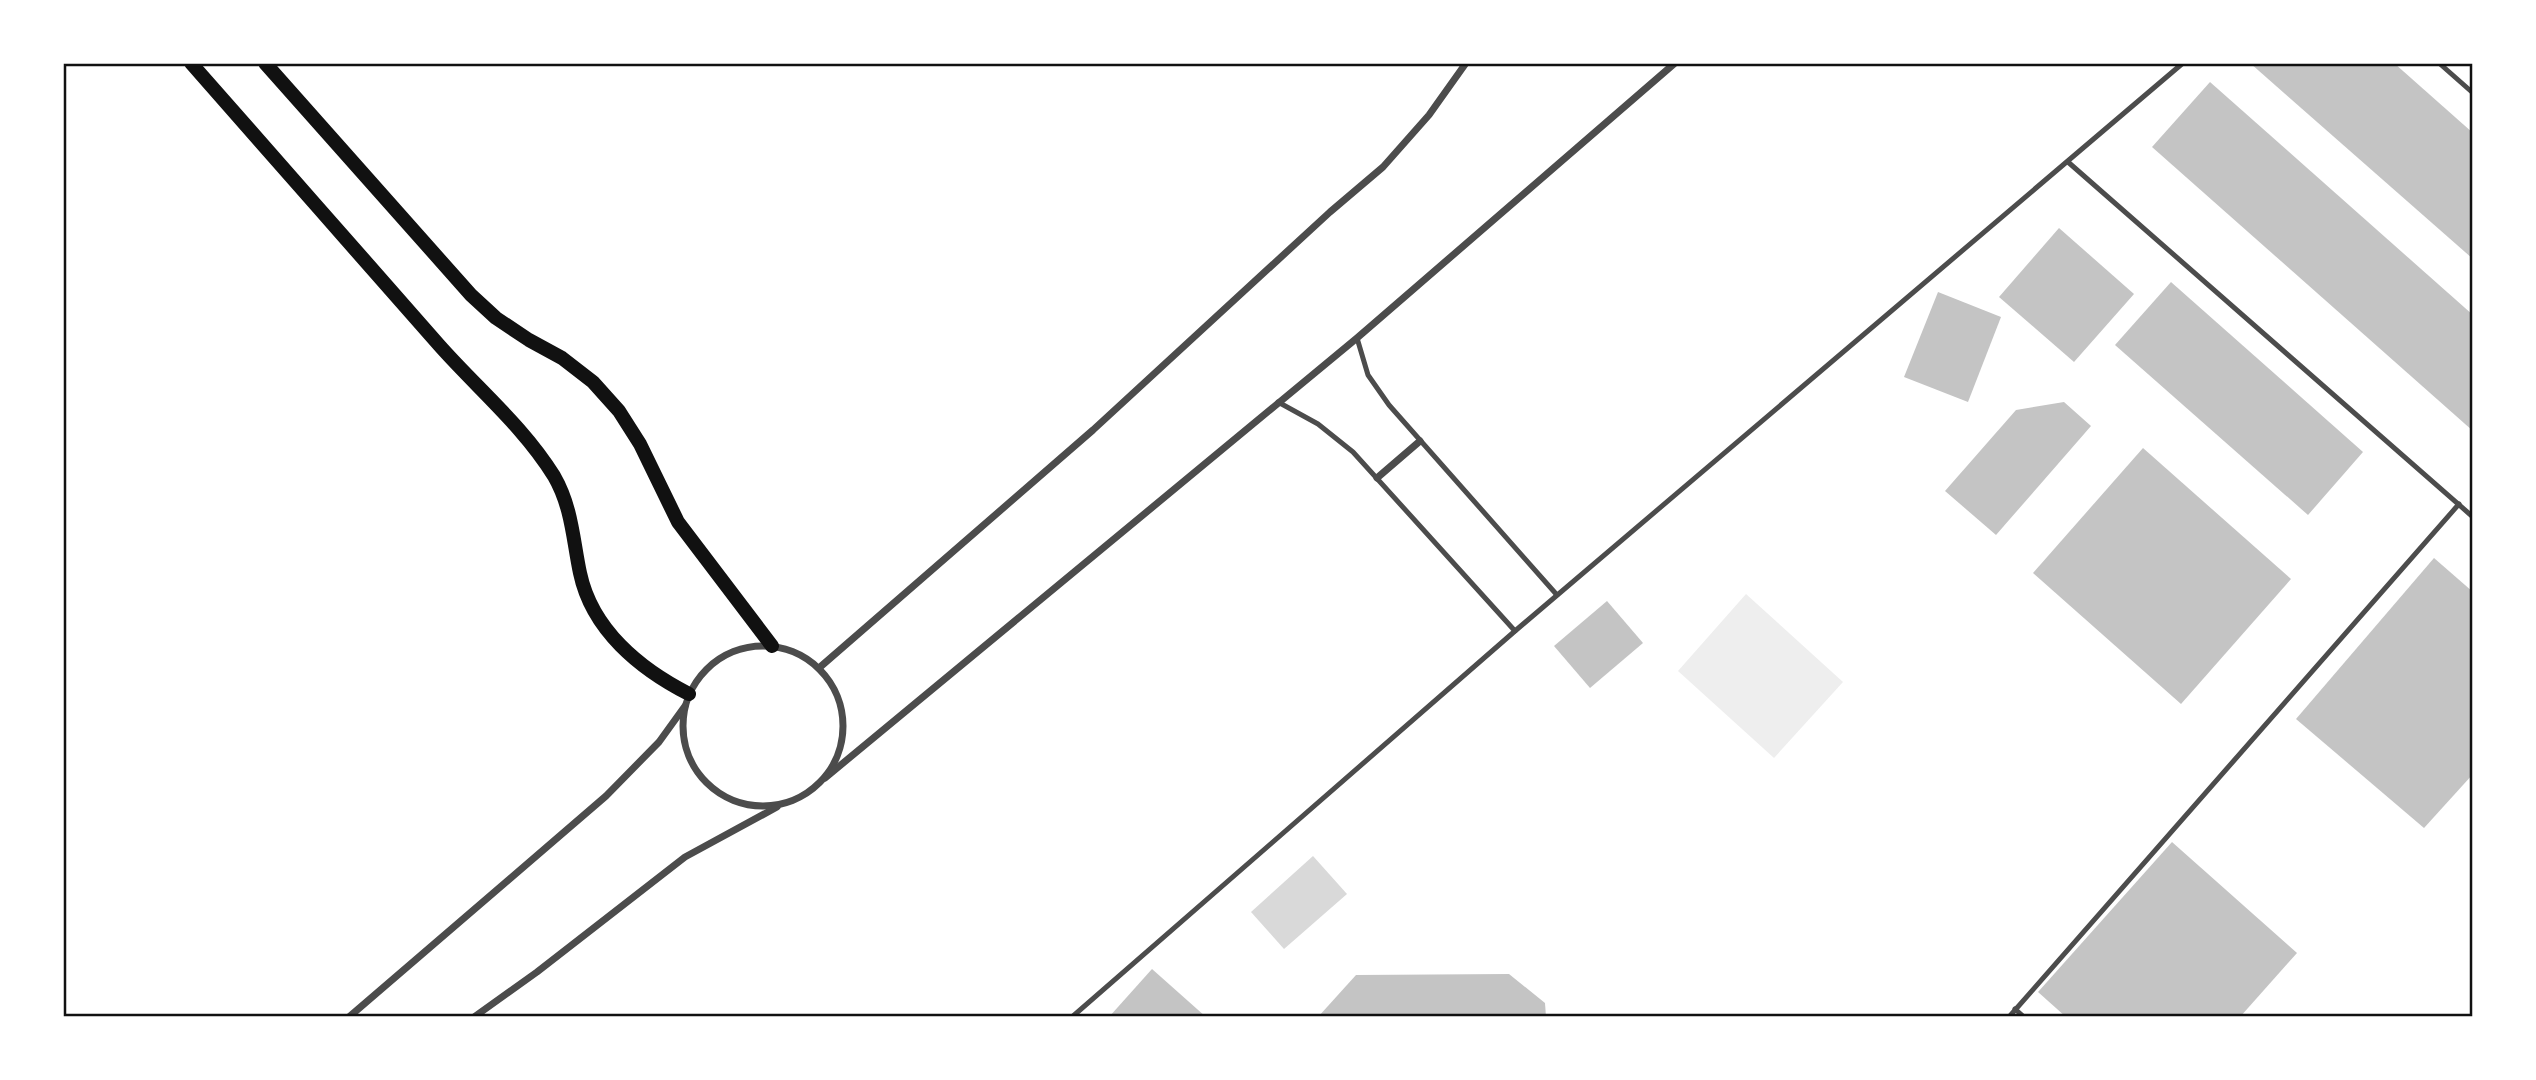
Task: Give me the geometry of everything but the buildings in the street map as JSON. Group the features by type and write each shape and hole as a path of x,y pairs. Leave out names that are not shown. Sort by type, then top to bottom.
{"main road":[{"path":"191,63 433,339 526,437 555,478 573,525 580,575 593,606 610,635 632,659 687,700"},
{"path":"265,63 471,295 496,318 528,340 562,358 593,382 619,411 640,444 678,522 772,646"}],"street":[{"path":"819,668 1093,430 1330,212 1383,167 1429,115 1466,63"},
{"path":"474,1017 528,979 685,857 798,799 825,778 1357,338 1675,63"},
{"path":"1377,478 1420,441"},
{"path":"349,1017 606,796 659,742 687,700 699,676 732,651 751,646 772,646 805,657 819,668 838,696 843,713 841,747 835,764 825,778"},
{"path":"687,700 683,729 687,752 698,774 714,790 735,802 758,807 782,805"}],"lane":[{"path":"1072,1017 1515,631 2183,63"},
{"path":"2440,63 2473,93"},
{"path":"2068,162 2473,517"},
{"path":"1357,338 1368,375 1389,405 1557,595"},
{"path":"1278,402 1299,412 1353,452 1515,631"},
{"path":"2008,1017 2459,504"},
{"path":"2015,1009 2024,1017"}],"shaded area":[{"path":"1746,594 1843,682 1774,758 1678,671"},
{"path":"1313,856 1347,894 1284,949 1251,912"}]}
